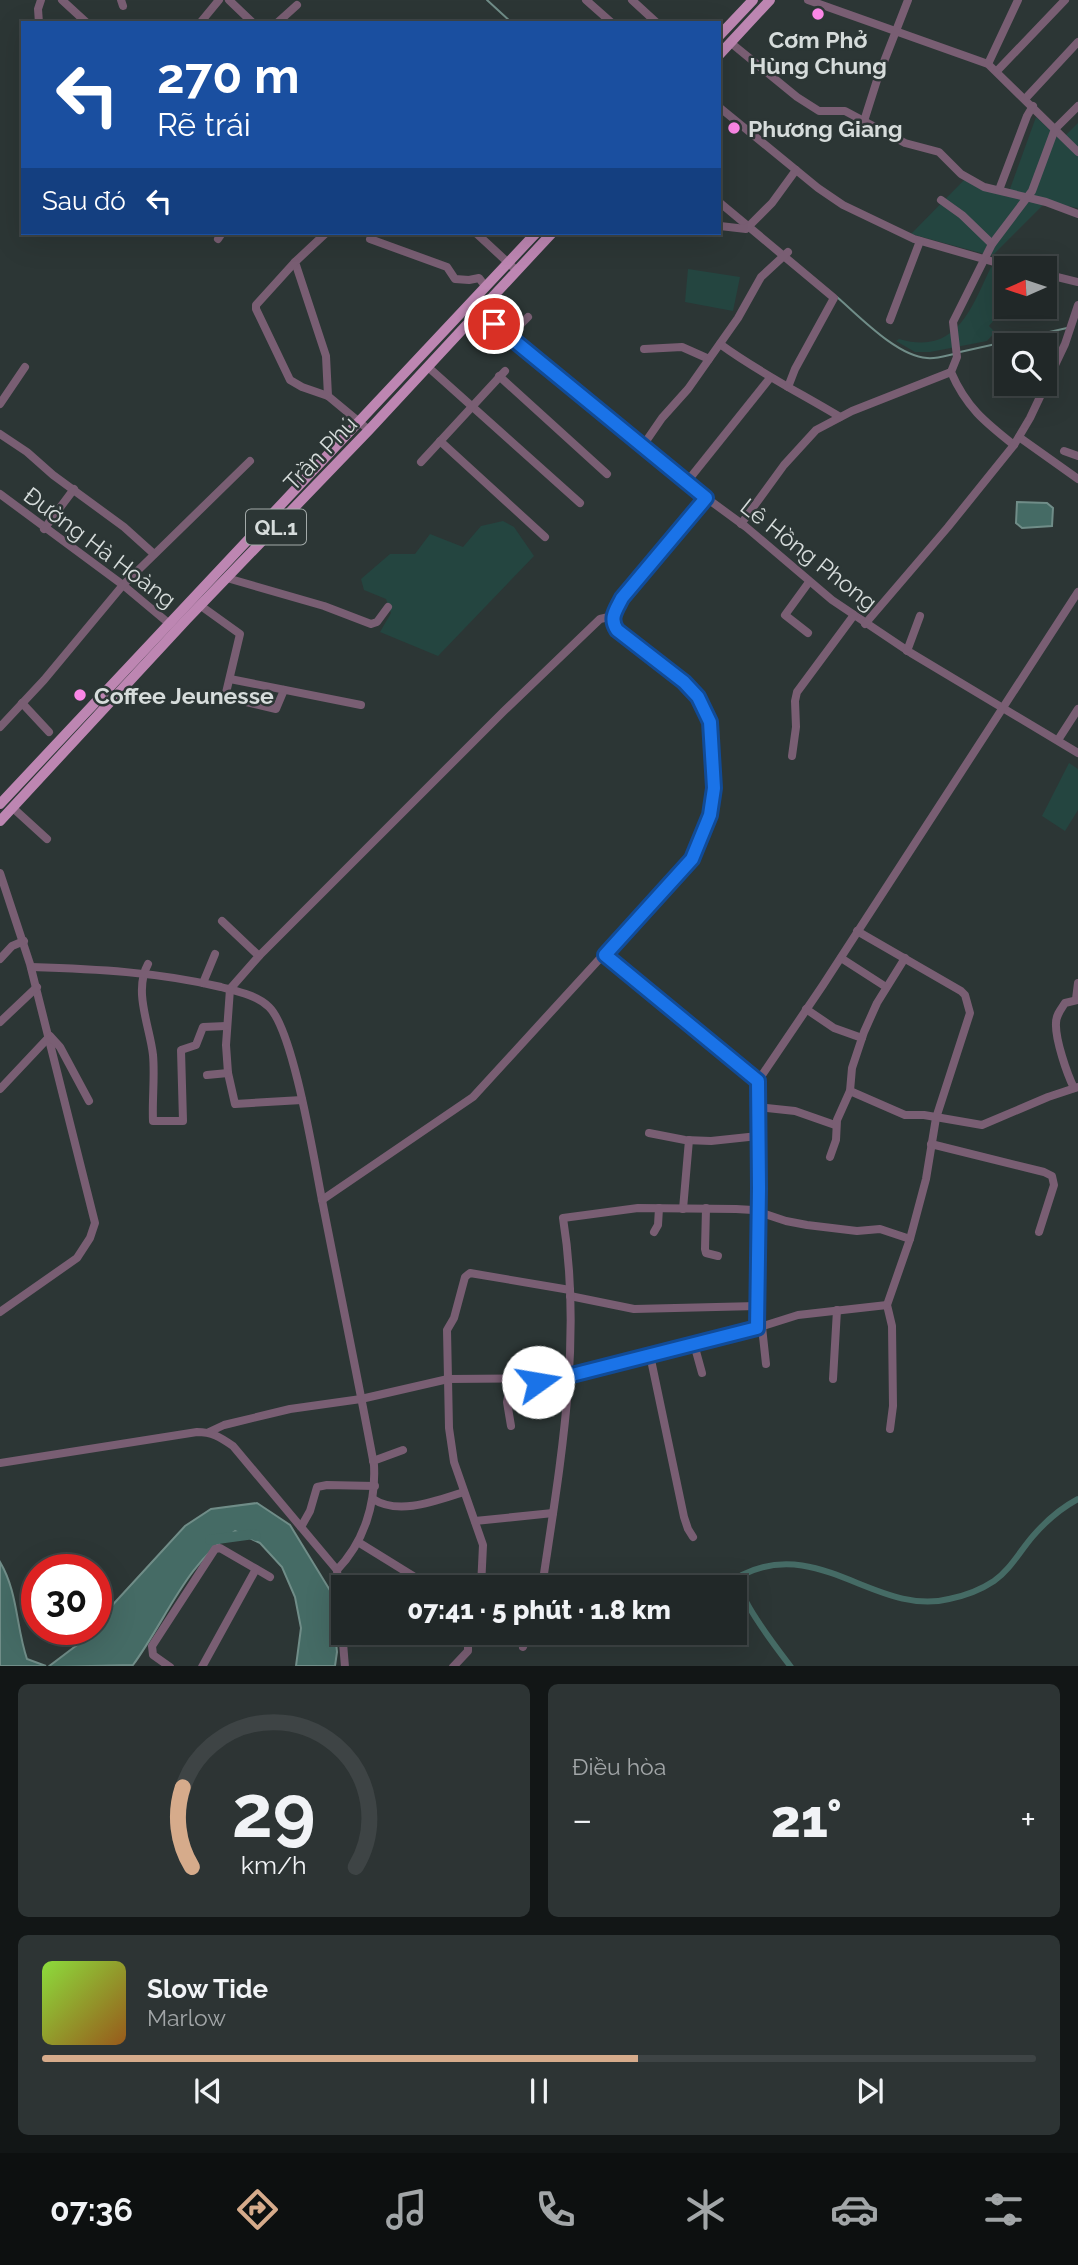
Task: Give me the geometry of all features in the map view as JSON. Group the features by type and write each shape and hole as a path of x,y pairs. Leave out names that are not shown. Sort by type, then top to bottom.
{"main road":[{"path":"721,34 753,0"},
{"path":"721,53 770,0"},
{"name":"Trần Phú","path":"0,821 359,422 535,235"},
{"name":"Trần Phú","path":"0,804 172,627 201,606 550,235"}],"street":[{"path":"39,21 41,0"},
{"path":"62,0 85,21"},
{"path":"202,21 219,0"},
{"path":"229,0 251,21"},
{"path":"586,0 610,21"},
{"path":"632,0 655,21"},
{"path":"808,0 988,64 1078,152"},
{"path":"864,121 908,0"},
{"path":"988,64 1018,0"},
{"path":"998,71 1065,0"},
{"path":"279,21 297,5"},
{"path":"731,43 819,111 838,110 905,143 939,152 961,174 984,187 1029,197 1078,214"},
{"path":"1026,99 1078,43"},
{"path":"999,190 1004,172 1033,106"},
{"path":"741,524 809,435 840,417 951,372 957,357 953,322 992,244 1029,197 1055,129 1078,106"},
{"path":"721,109 844,205 920,241 994,262"},
{"path":"721,226 742,230 751,224 772,203 796,170"},
{"path":"941,200 962,215 992,244"},
{"path":"721,203 751,224 834,298 795,369 789,387"},
{"path":"324,235 295,262 256,305 256,309 290,380 328,396 369,430"},
{"path":"478,235 517,271"},
{"path":"370,239 446,267 455,279 480,278 486,286"},
{"path":"890,320 920,241"},
{"path":"642,447 720,344 761,277 786,254"},
{"path":"295,262 326,356 328,396"},
{"path":"1057,277 1078,282"},
{"name":"Lê Hồng Phong","path":"471,303 686,483 865,624 1078,752"},
{"path":"865,624 1017,441 1072,326 1078,305"},
{"path":"509,336 528,317"},
{"path":"720,344 770,378 840,417"},
{"path":"644,349 682,347 709,359"},
{"path":"0,404 25,367"},
{"path":"428,367 580,503"},
{"path":"951,372 975,414 1078,479"},
{"path":"421,462 502,373 607,474"},
{"path":"686,483 770,378"},
{"path":"0,434 145,543 154,554"},
{"path":"440,441 545,537"},
{"path":"1064,451 1078,456"},
{"path":"0,727 123,585 250,461"},
{"path":"44,528 74,489"},
{"name":"Đường Hà Hoàng","path":"0,494 123,585 172,627"},
{"path":"322,1200 473,1097 692,859 710,815 714,788 710,722 704,706 684,682 617,630 613,624 613,616 622,598 706,498"},
{"path":"227,578 324,606 371,624 377,622 388,607"},
{"path":"808,633 785,615 809,582"},
{"path":"766,1364 757,1306 758,1081 1078,592"},
{"path":"201,606 240,634 225,697 273,710 278,708 284,690"},
{"path":"792,755 796,727 794,701 797,692 853,615"},
{"path":"907,651 920,615"},
{"path":"302,1100 235,1104 228,1073 226,1026 230,989 258,956 504,711 600,618 613,616"},
{"path":"230,679 361,705"},
{"path":"22,703 50,732"},
{"path":"1058,740 1078,709"},
{"path":"13,808 47,839"},
{"path":"0,873 3,892 24,941 37,986 95,1223 90,1238 77,1258 0,1312"},
{"path":"222,921 258,956"},
{"path":"858,931 961,991 970,1013 936,1118 926,1179 887,1305 892,1326 893,1406 890,1429"},
{"path":"0,959 12,946 24,941"},
{"path":"203,983 215,954"},
{"path":"605,955 758,1081"},
{"path":"841,958 886,987"},
{"path":"830,1157 836,1140 835,1125 850,1091 852,1068 862,1038 872,1013 905,958"},
{"path":"148,964 143,974 142,990 153,1057 155,1122 182,1122 182,1049 196,1045 203,1027 226,1026"},
{"path":"31,967 120,970 203,983 258,999 270,1007 278,1019 302,1100 373,1461 373,1499 358,1542 337,1570"},
{"path":"850,1091 902,1114 986,1125 1048,1097 1076,1088 1059,1040 1056,1023 1065,1003 1077,999 1078,983"},
{"path":"0,1022 37,986"},
{"path":"806,1009 834,1028 862,1038"},
{"path":"0,1089 50,1036"},
{"path":"50,1036 60,1046 89,1101"},
{"path":"207,1075 228,1073"},
{"path":"757,1107 794,1111 835,1125"},
{"path":"649,1133 689,1140 718,1141 758,1136"},
{"path":"683,1209 689,1140"},
{"path":"931,1144 1049,1174 1054,1185 1039,1231"},
{"path":"654,1232 658,1225 659,1208"},
{"path":"544,1575 560,1475 572,1311 568,1246 563,1218 618,1209 706,1208 759,1212 796,1223 856,1231 880,1229 909,1239"},
{"path":"706,1208 705,1250 718,1256"},
{"path":"482,1575 483,1545 454,1462 449,1428 446,1334 454,1318 466,1275 474,1273 634,1309 757,1306"},
{"path":"0,1463 209,1432 224,1425 290,1409 361,1399 448,1379 568,1375 760,1328 798,1315 887,1305"},
{"path":"833,1379 837,1310"},
{"path":"694,1344 702,1373"},
{"path":"650,1355 684,1517 693,1537"},
{"path":"511,1426 508,1402 512,1377"},
{"path":"535,1413 538,1405 537,1377"},
{"path":"209,1432 233,1446 337,1570 345,1666"},
{"path":"373,1461 402,1450"},
{"path":"301,1527 310,1511 317,1487 375,1486"},
{"path":"373,1499 387,1505 416,1505 464,1492"},
{"path":"475,1521 553,1513"},
{"path":"358,1542 411,1575"},
{"path":"169,1666 153,1655 152,1646 215,1549 220,1548 270,1577"},
{"path":"203,1666 256,1569"},
{"path":"454,1666 468,1651 468,1645"}],"shaded area":[{"path":"1036,117 1061,140 1078,123 1078,208 1046,202 992,256 911,234 965,179 1007,197"},
{"path":"991,267 994,268 994,319 989,326 995,332 987,341 930,352 915,352 896,341 899,339 918,343 935,341 948,335 959,325"},
{"path":"688,269 740,277 733,311 685,302"},
{"path":"1017,502 1047,503 1053,508 1052,526 1022,528 1016,523"},
{"path":"503,521 514,527 534,556 438,656 380,632 391,613 386,599 364,590 361,579 390,554 415,554 430,534 463,547 481,526"},
{"path":"1069,763 1078,769 1078,810 1065,831 1042,816"},
{"path":"257,1503 290,1525 331,1592 331,1645 336,1645 335,1666 296,1666 301,1628 295,1597 282,1567 260,1543 235,1531 203,1559 190,1576 133,1665 49,1666 77,1645 112,1645 112,1606 185,1526 211,1509"},
{"path":"0,1562 14,1597 21,1645 27,1659 46,1666 0,1666"}],"waterway":[{"path":"487,0 510,21"},
{"path":"837,297 879,334 915,356 937,358 954,354"},
{"path":"960,352 1067,328"},
{"path":"790,1666 747,1604 740,1586 742,1575 770,1566 797,1565 823,1570 898,1597 923,1602 949,1599 973,1592 1000,1577 1043,1525 1078,1499"},
{"path":"210,1540 254,1534 256,1536"}],"place":[{"name":"Cơm Phở Hùng Chung","path":"818,14"},
{"name":"Phương Giang","path":"734,128"},
{"name":"Coffee Jeunesse","path":"80,695"}],"route":[{"path":"494,324 706,498 622,598 613,616 613,624 617,630 684,682 704,706 710,722 713,751 714,788 710,815 692,859 605,955 758,1081 757,1328 560,1378 537,1377 538,1382"}]}
